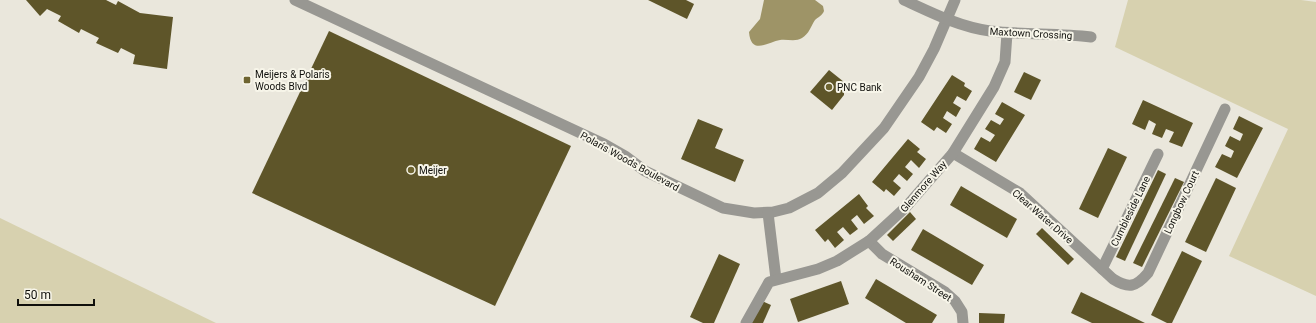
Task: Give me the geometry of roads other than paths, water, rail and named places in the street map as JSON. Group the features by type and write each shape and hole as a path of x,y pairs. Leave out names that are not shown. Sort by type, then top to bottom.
{"street":[{"name":"Polaris Woods Boulevard","path":"295,0 604,144 625,156 645,171 711,204 740,212 768,213 789,208 818,193 864,151 898,109 919,77 934,50 955,0"},
{"name":"Maxtown Crossing","path":"904,0 947,19 971,27 1008,32 1072,35 1091,38"},
{"name":"Glenmore Way","path":"776,279 818,270 837,261 869,241 906,207 952,153 994,87 1004,62 1008,32"},
{"name":"Longbow Court","path":"1128,286 1141,281 1148,273 1225,109"},
{"name":"Clear Water Drive","path":"952,153 1020,194 1102,269 1122,284 1128,286"},
{"name":"Cumbleside Lane","path":"1102,269 1158,154"},
{"path":"746,323 766,286 776,279 768,213"},
{"name":"Rousham Street","path":"869,241 882,254 945,292 955,301 962,312 963,323"}],"place":[{"name":"Meijers & Polaris Woods Blvd","path":"247,80"},
{"name":"PNC Bank","path":"829,87"},
{"name":"Meijer","path":"411,170"}]}
